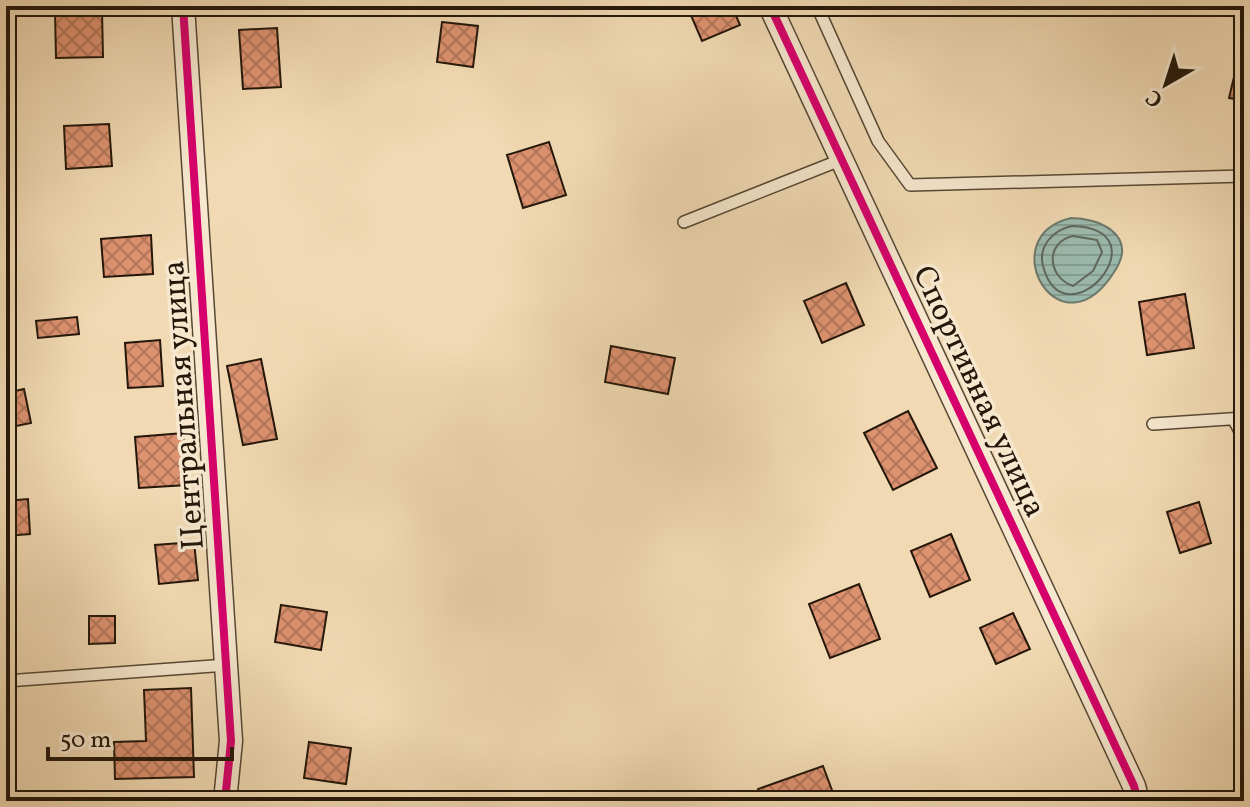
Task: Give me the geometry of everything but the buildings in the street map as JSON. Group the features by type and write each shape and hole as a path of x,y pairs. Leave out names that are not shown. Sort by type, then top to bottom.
{"street":[{"name":"Центральная улица","path":"183,6 227,665 231,741 225,801"},
{"name":"Спортивная улица","path":"770,6 844,159 1134,786 1138,801"}],"lane":[{"path":"817,6 878,141 910,185 1244,176"},
{"path":"684,222 844,159"},
{"path":"1153,424 1239,419 1244,439"},
{"path":"6,681 227,665"}],"water":[{"path":"1071,218 1103,225 1112,230 1122,246 1116,269 1095,294 1074,303 1056,298 1042,285 1035,267 1036,247 1047,229"}],"cycle path":[{"path":"183,6 231,741 225,801"},
{"path":"770,6 1134,786 1138,801"}]}
